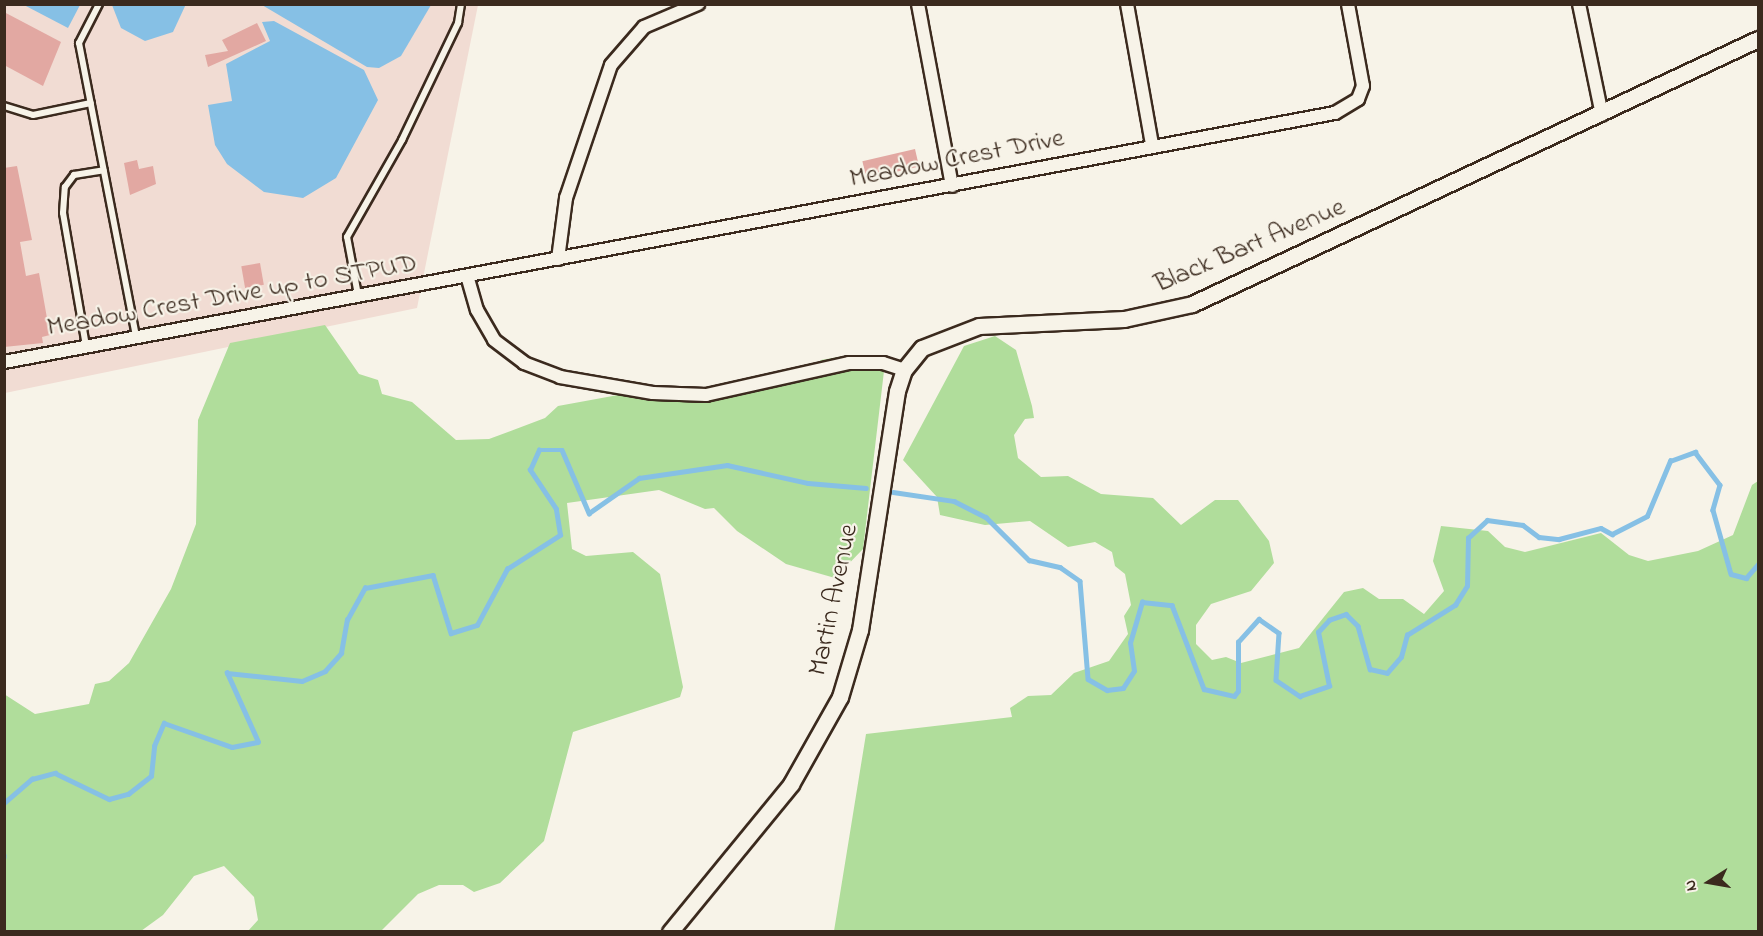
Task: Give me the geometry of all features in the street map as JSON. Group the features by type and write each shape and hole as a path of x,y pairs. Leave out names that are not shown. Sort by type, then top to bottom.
{"street":[{"path":"558,259 566,198 611,65 644,27 698,4"},
{"path":"918,4 952,186"},
{"path":"1126,4 1152,145"},
{"name":"Meadow Crest Drive","path":"468,279 558,259 952,186 1348,107 1363,86 1348,4"},
{"path":"1579,4 1602,115"},
{"name":"Black Bart Avenue","path":"904,370 922,348 957,330 1002,322 1124,319 1192,304 1602,115 1758,39"},
{"name":"Meadow Crest Drive up to STPUD","path":"4,362 358,295 468,279"},
{"path":"468,279 477,310 494,340 524,363 560,376 653,393 706,395 849,363 883,363 904,370"},
{"name":"Martin Avenue","path":"670,932 791,784 826,727 858,639 883,477 904,370"}],"lane":[{"path":"99,4 79,44 136,337"},
{"path":"358,295 347,237 411,121 458,22 461,4"},
{"path":"4,116 5,107 33,115 91,103"},
{"path":"87,346 63,213 65,188 74,175 104,170"}],"shaded area":[{"path":"5,5 478,5 417,308 5,393"}],"green space":[{"path":"325,325 359,374 378,380 382,394 412,402 456,440 489,439 545,418 558,406 629,393 645,399 789,385 821,360 844,356 884,371 863,549 835,578 786,564 737,531 714,508 705,509 659,490 567,503 572,549 586,556 633,552 660,574 683,687 680,697 573,732 544,841 500,883 474,892 463,885 439,885 418,894 381,931 248,931 258,920 254,897 224,866 194,876 163,915 141,931 5,931 4,694 35,714 89,704 95,684 109,681 129,663 171,589 196,524 198,420 230,343"},
{"path":"995,336 1016,350 1032,406 1034,418 1025,419 1014,435 1018,458 1041,477 1068,476 1101,494 1153,498 1181,525 1215,500 1238,500 1269,541 1274,563 1251,591 1211,604 1196,625 1196,644 1212,660 1226,657 1241,663 1299,648 1344,592 1363,588 1379,599 1403,599 1424,614 1444,591 1433,561 1441,526 1488,531 1505,547 1525,552 1601,533 1629,555 1648,561 1698,551 1733,535 1752,485 1758,481 1758,931 834,931 866,734 1012,717 1010,708 1028,696 1051,695 1074,673 1109,661 1128,634 1124,616 1131,605 1125,574 1115,566 1112,552 1095,542 1068,547 1030,521 985,525 940,515 937,497 903,460 964,346"}],"water":[{"path":"186,4 173,32 145,41 121,28 112,5"},
{"path":"24,5 80,5 68,28"},
{"path":"262,5 431,5 401,56 379,68 367,67"},
{"path":"274,21 364,70 378,100 336,178 303,198 264,192 227,164 215,145 208,105 232,101 226,64 270,41 262,22"}],"building":[{"path":"4,12 61,42 43,86 4,65"},
{"path":"257,23 266,41 208,67 205,55 228,51 222,40"},
{"path":"915,149 919,167 866,179 862,161"},
{"path":"137,160 139,169 153,166 156,184 130,195 124,163"},
{"path":"17,166 32,240 20,242 26,276 39,273 50,335 42,337 43,343 4,347 4,168"},
{"path":"260,263 264,285 245,288 241,266"}],"waterway":[{"path":"4,803 32,779 55,773 109,799 128,794 151,776 154,746 164,723 232,747 258,742 227,673 302,681 325,671 341,653 347,620 365,588 433,575 451,633 477,625 507,569 560,535 556,509 530,470 539,450 562,450 589,513 639,478 727,465 808,483 866,488"},
{"path":"893,492 954,501 986,517 1029,560 1060,567 1080,581 1088,679 1107,690 1123,688 1134,671 1130,643 1142,602 1172,605 1204,689 1234,696 1238,691 1238,642 1259,619 1279,633 1276,680 1300,696 1329,686 1318,632 1329,620 1346,614 1358,626 1370,669 1387,673 1401,657 1407,635 1455,605 1467,586 1468,538 1487,520 1523,525 1539,537 1559,539 1601,528 1612,534 1647,516 1670,461 1695,452 1720,485 1713,510 1731,574 1746,578 1758,564"}]}
